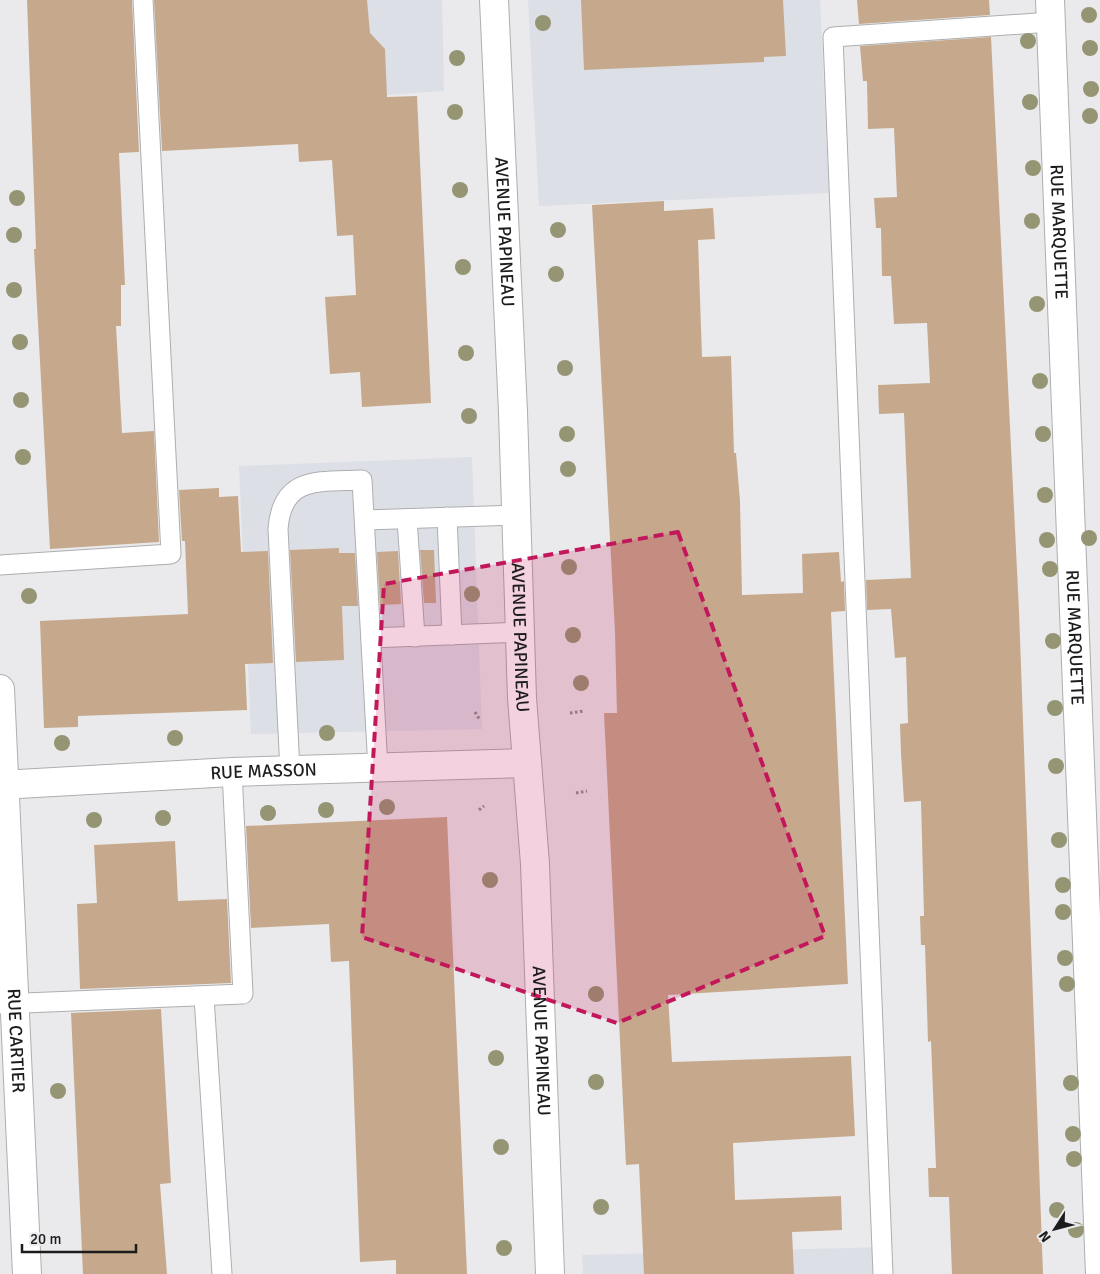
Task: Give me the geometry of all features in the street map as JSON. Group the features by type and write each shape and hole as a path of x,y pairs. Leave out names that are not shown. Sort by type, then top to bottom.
{"street":[{"name":"AVENUE PAPINEAU","path":"494,0 520,632 535,864 550,1274"},
{"name":"RUE MARQUETTE","path":"1051,11 1100,1274"},
{"name":"RUE CARTIER","path":"0,689 8,1004 27,1274"},
{"name":"RUE MASSON","path":"3,785 232,772 527,763"}],"lane":[{"path":"0,565 171,554 143,0"},
{"path":"884,1274 833,38 1051,11"},
{"path":"290,771 278,529 279,512 286,498 297,488 311,483 362,480 378,769"},
{"path":"365,520 516,515"},
{"path":"447,517 452,635"},
{"path":"407,519 415,636"},
{"path":"371,638 520,632"},
{"path":"8,1004 243,994 232,772"},
{"path":"204,997 222,1274"}],"path":[{"path":"570,713 584,711"},
{"path":"475,712 480,720"},
{"path":"576,793 587,791"},
{"path":"479,810 484,806"}],"highlighted area":[{"path":"678,532 825,936 617,1023 362,937 384,584"}],"shaded area":[{"path":"153,0 442,0 444,91 159,111"},
{"path":"528,0 820,0 829,193 539,206"},
{"path":"472,457 482,729 251,734 239,466"},
{"path":"886,1247 888,1274 583,1274 582,1255"}],"building":[{"path":"27,0 132,0 139,152 119,153 125,285 121,285 121,326 116,326 122,433 154,431 159,542 50,549 34,249 36,249"},
{"path":"154,0 367,0 370,33 385,49 387,97 417,96 431,403 362,407 360,372 330,374 325,297 356,295 353,235 337,236 332,160 299,162 298,144 162,151"},
{"path":"581,0 783,0 786,56 764,57 764,62 584,70"},
{"path":"857,0 989,0 990,15 859,24"},
{"path":"991,37 1019,611 1043,1274 952,1274 949,1197 929,1197 928,1168 936,1168 931,1041 928,1042 925,945 921,945 920,916 924,916 921,801 904,802 901,753 900,724 908,723 906,657 895,658 891,609 867,610 866,580 911,578 904,413 879,414 878,385 930,383 927,323 894,324 891,276 882,276 881,228 876,228 874,198 897,197 894,128 868,129 867,81 863,81 860,46"},
{"path":"664,201 664,211 713,208 715,239 698,240 702,357 731,356 734,453 736,453 740,501 742,595 803,593 802,554 839,552 841,582 844,581 845,611 831,612 848,984 668,995 672,1062 851,1056 855,1136 733,1143 735,1200 841,1196 842,1230 792,1232 794,1274 644,1274 639,1164 626,1165 604,713 617,713 615,632 592,205"},
{"path":"219,488 219,497 238,496 241,552 268,551 273,663 245,664 247,710 78,716 78,727 44,728 40,621 188,614 185,541 182,541 179,490"},
{"path":"339,548 339,553 355,553 358,606 342,606 344,660 296,662 290,550"},
{"path":"420,550 434,550 436,603 424,603"},
{"path":"398,551 401,604 380,605 377,552"},
{"path":"447,817 467,1274 396,1274 396,1260 360,1262 349,961 331,962 329,924 251,928 246,826"},
{"path":"175,841 178,901 227,899 231,983 80,989 77,904 97,903 94,845"},
{"path":"161,1009 171,1183 160,1184 167,1274 83,1274 71,1013"}]}
